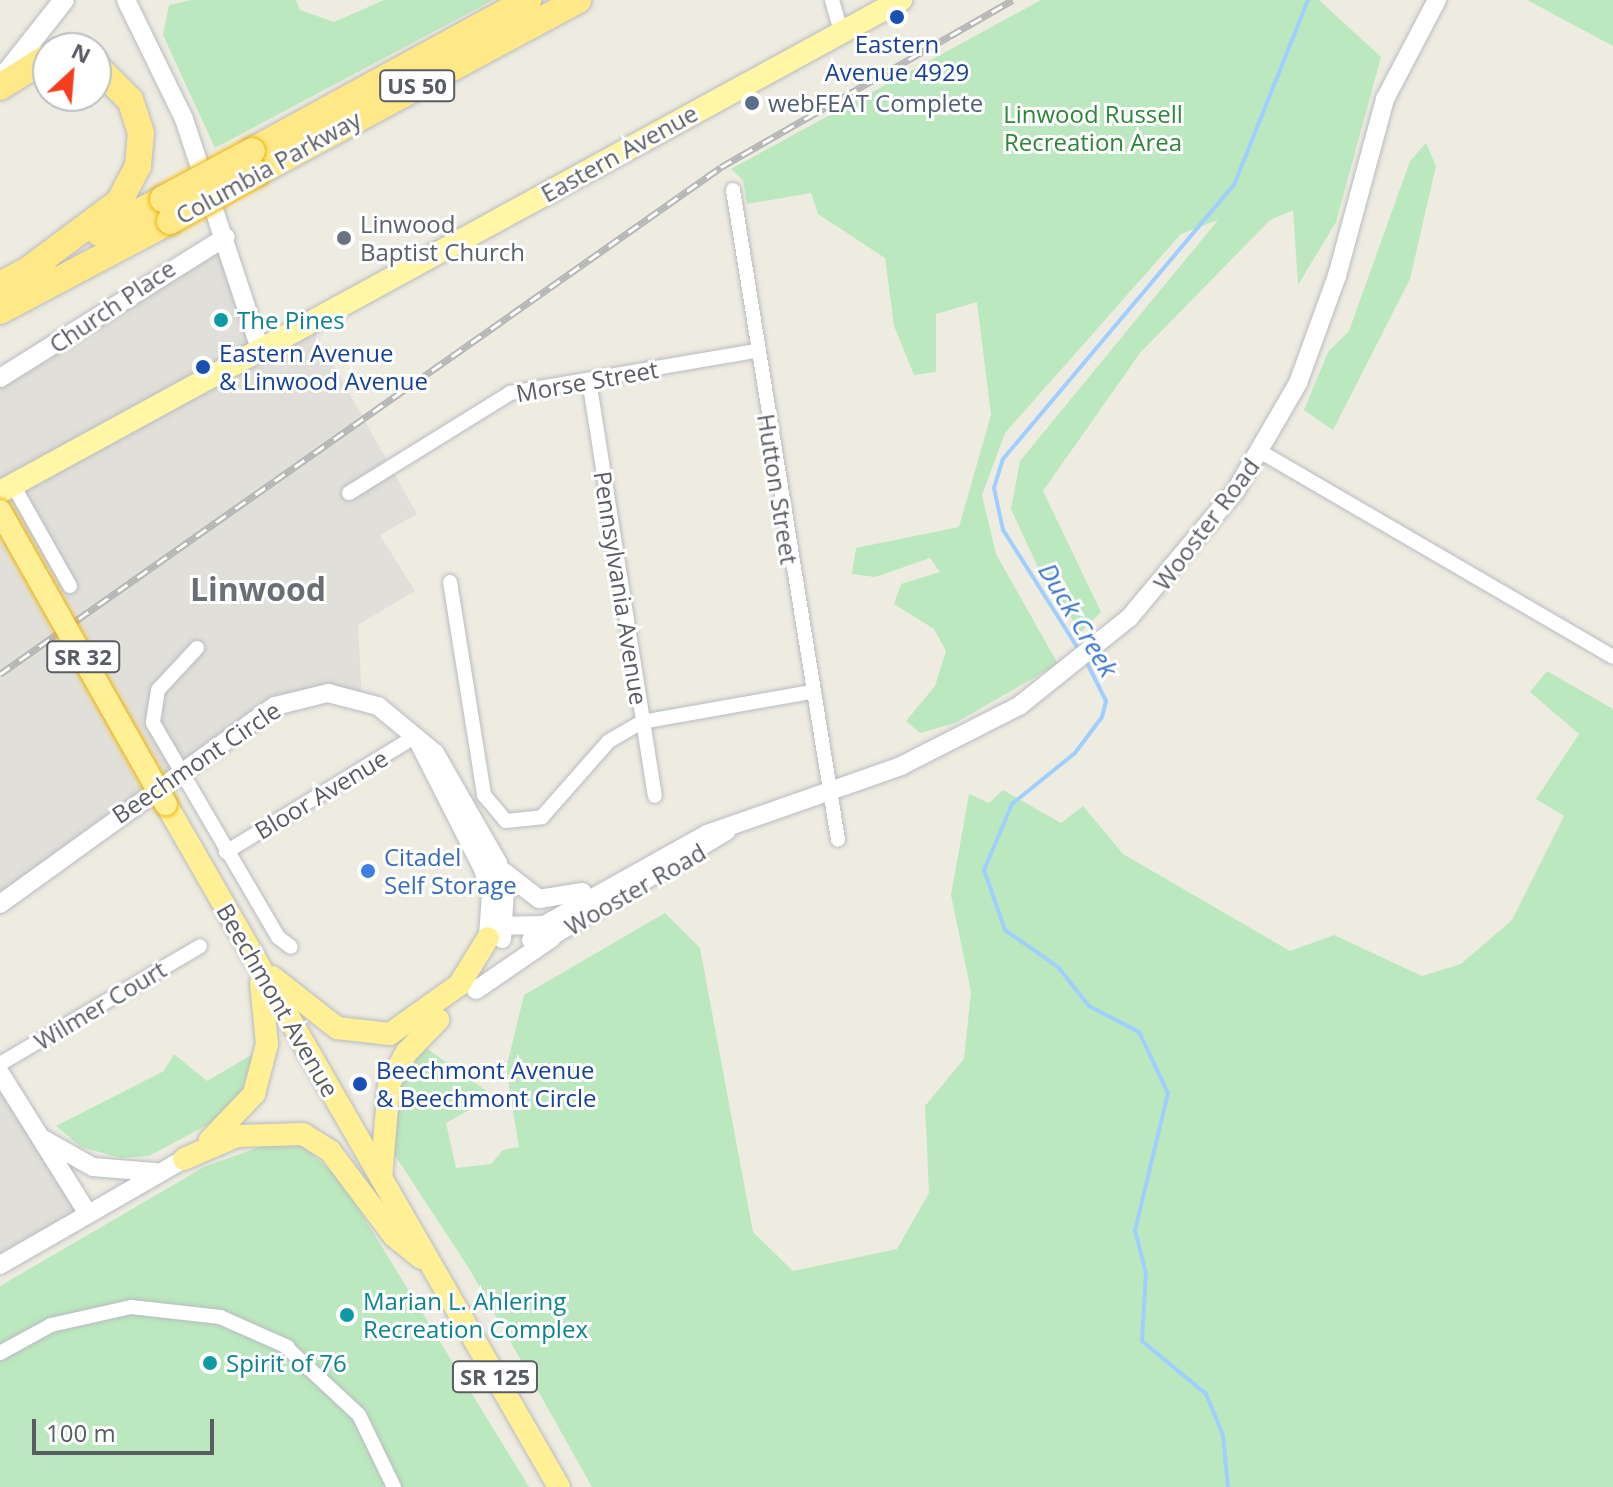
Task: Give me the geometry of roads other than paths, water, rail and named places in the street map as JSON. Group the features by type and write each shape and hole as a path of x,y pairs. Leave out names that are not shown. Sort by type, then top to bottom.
{"highway":[{"name":"Columbia Parkway","path":"0,311 528,0"},
{"name":"Columbia Parkway","path":"254,162 578,0"},
{"path":"0,84 32,66"},
{"path":"28,270 119,202 138,166 141,133 130,100 112,82"},
{"name":"Columbia Parkway","path":"0,285 167,210"},
{"name":"Beechmont Avenue","path":"0,511 559,1487"},
{"path":"256,962 337,1028 390,1034 459,985 496,933"},
{"path":"381,1178 382,1111 399,1063 476,990 496,933"},
{"path":"184,1159 229,1126 254,1094 267,1032 256,962"},
{"path":"184,1159 237,1136 303,1134 330,1151 394,1236 432,1267"}],"main road":[{"path":"0,58 49,0"},
{"path":"0,84 64,0"},
{"name":"Eastern Avenue","path":"7,488 901,0"}],"street":[{"path":"126,0 184,119 226,237 260,349"},
{"path":"832,0 841,31"},
{"name":"Wooster Road","path":"496,933 544,925 611,881 832,787 901,766 1042,690 1111,635 1206,532 1261,452 1314,346 1385,99 1437,0"},
{"name":"Hutton Street","path":"733,190 810,692 832,787"},
{"name":"Church Place","path":"0,378 226,237"},
{"name":"Morse Street","path":"349,493 510,393 756,351"},
{"name":"Pennsylvania Avenue","path":"589,380 655,796"},
{"path":"1261,452 1613,657"},
{"path":"7,488 70,586"},
{"path":"450,582 489,806 517,824 539,819 609,741 642,722 810,692"},
{"path":"197,648 169,673 152,705 153,723 226,852 291,947"},
{"name":"Beechmont Circle","path":"0,904 179,771 275,706 311,693 370,703 435,753 498,863 496,933"},
{"path":"416,736 483,869 496,933"},
{"name":"Bloor Avenue","path":"226,852 416,736"},
{"path":"832,787 838,840"},
{"name":"Wooster Road","path":"496,933 557,933 729,829"},
{"path":"498,863 521,891 551,901 611,881"},
{"path":"476,990 557,933"},
{"name":"Wilmer Court","path":"0,1064 200,946"},
{"path":"0,1073 88,1214"},
{"path":"41,1138 93,1167 161,1171"},
{"path":"0,1265 184,1159"},
{"path":"0,1353 51,1325 131,1307 220,1317 286,1347 344,1396 394,1487"}],"waterway":[{"name":"Duck Creek","path":"1079,650 1003,530 994,488 1003,459 1234,185 1308,0"},
{"name":"Duck Creek","path":"1086,661 1106,701 1102,717 1075,753 1012,804 984,870 1005,930 1058,967 1089,1006 1139,1032 1168,1093 1135,1230 1146,1273 1142,1341 1206,1394 1223,1435 1228,1487"}],"railway":[{"path":"0,674 721,167 1013,0"}],"place":[{"name":"Eastern Avenue 4929","path":"897,17"},
{"name":"webFEAT Complete","path":"752,103"},
{"name":"Linwood Baptist Church","path":"344,238"},
{"name":"The Pines","path":"221,320"},
{"name":"Eastern Avenue & Linwood Avenue","path":"203,367"},
{"name":"Citadel Self Storage","path":"368,871"},
{"name":"Beechmont Avenue & Beechmont Circle","path":"360,1084"},
{"name":"Marian L. Ahlering Recreation Complex","path":"347,1315"},
{"name":"Spirit of 76","path":"210,1363"}],"district":[{"name":"Linwood","path":"258,589"}],"park label":[{"name":"Linwood Russell Recreation Area","path":"1093,128"}]}
